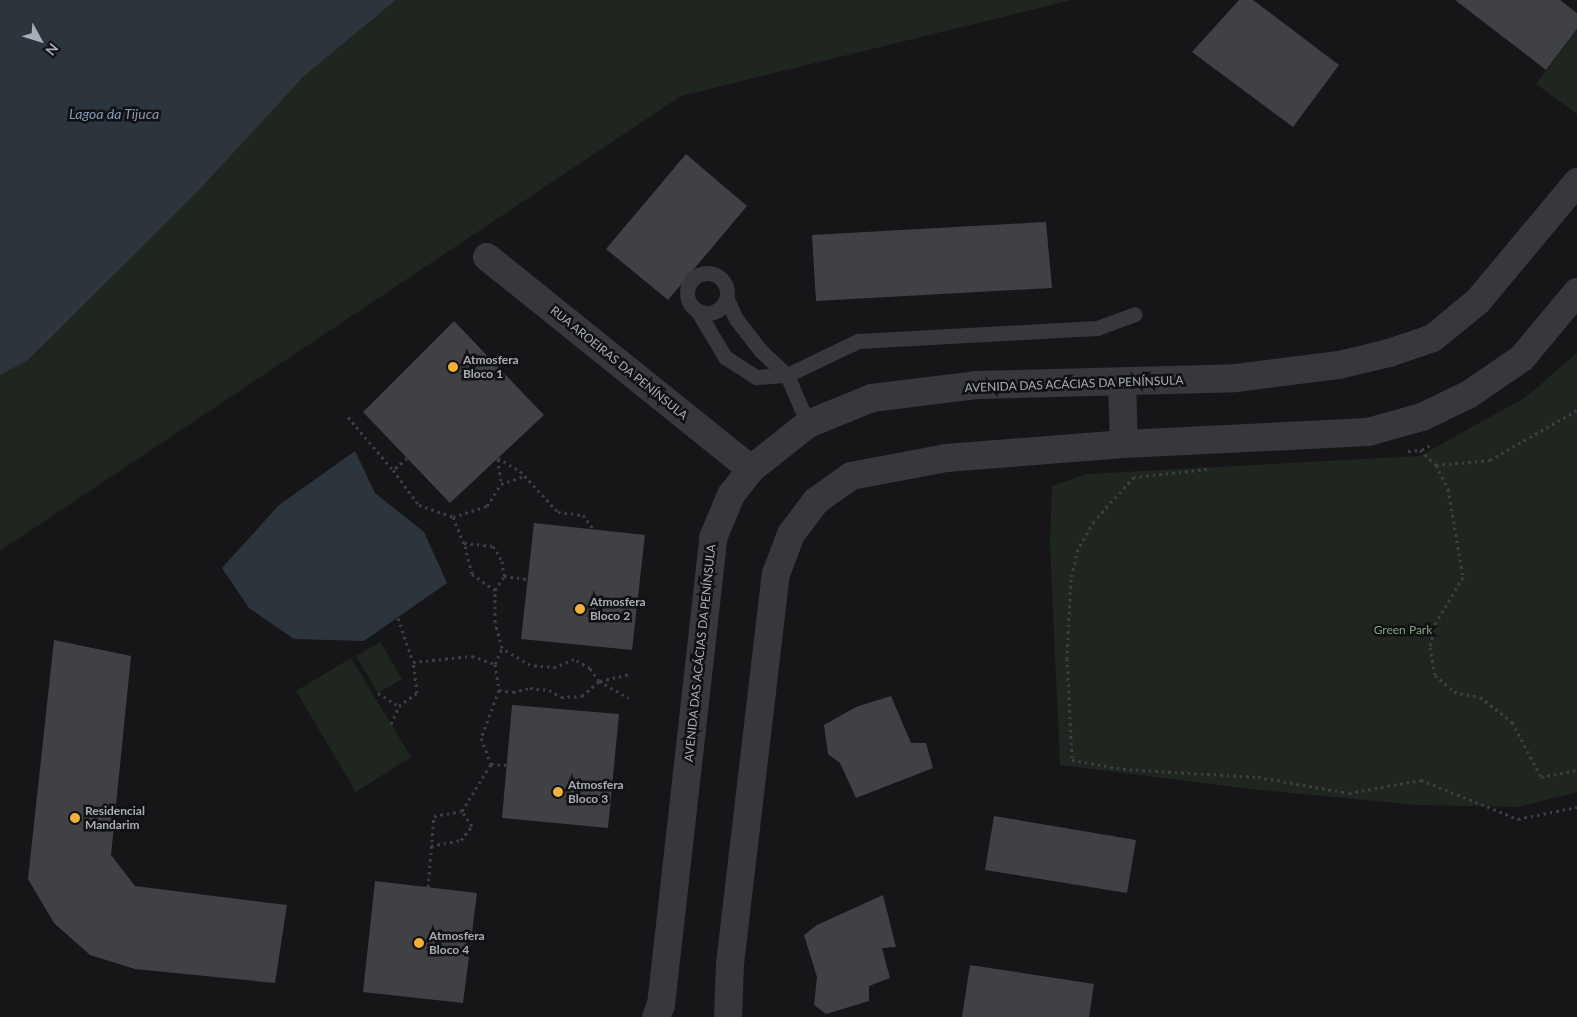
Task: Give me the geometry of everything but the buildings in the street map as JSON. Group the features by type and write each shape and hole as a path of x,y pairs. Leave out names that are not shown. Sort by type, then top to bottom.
{"street":[{"name":"AVENIDA DAS ACÁCIAS DA PENÍNSULA","path":"656,1017 661,1005 713,538 731,495 751,469 808,424 872,398 976,385 1236,378 1339,365 1389,353 1434,338 1478,301 1577,182"},
{"name":"RUA AROEIRAS DA PENÍNSULA","path":"487,257 751,469"},
{"path":"728,1017 731,955 776,574 791,534 816,501 851,476 946,458 1124,444 1368,432 1422,417 1476,390 1522,358 1577,292"},
{"path":"1122,382 1124,444"}],"lane":[{"path":"808,424 787,375 760,351 736,319 727,299 724,281 709,272 700,274 688,286 687,296 725,357 756,377 787,375 858,341 1097,328 1135,314"},
{"path":"697,310 714,312 727,299"}],"path":[{"path":"1436,465 1490,460 1577,410"},
{"path":"348,417 393,470 419,505 452,517 487,506 501,484 524,476"},
{"path":"1368,432 1422,450 1436,465 1448,489 1462,577 1435,624 1430,647 1435,675 1454,692 1480,697 1512,722 1541,777 1577,770"},
{"path":"1402,451 1422,450 1439,440"},
{"path":"393,470 407,458"},
{"path":"501,484 498,458 524,476 558,512 583,515 593,529"},
{"path":"1210,469 1134,478 1094,521 1078,550 1071,579 1067,658 1072,760 1123,769 1258,777 1349,793 1421,780 1518,819 1577,807"},
{"path":"452,517 464,543 472,574 495,590"},
{"path":"464,543 493,546 502,560 504,576 495,590 495,622 502,648 495,664 499,690 480,738 491,764"},
{"path":"504,576 528,579"},
{"path":"391,724 399,706 417,694 412,662 398,618"},
{"path":"502,648 530,665 556,666 574,659 590,668 599,681 628,698"},
{"path":"412,662 472,656 495,664"},
{"path":"499,690 513,692 530,688 548,690 561,697 582,696 599,681 631,674"},
{"path":"378,693 399,706"},
{"path":"491,764 507,765"},
{"path":"462,812 491,764"},
{"path":"428,887 434,816 462,812"},
{"path":"431,846 461,840 472,826 462,812"}],"green space":[{"path":"396,0 1072,0 681,96 0,551 0,375 27,361 303,77"},
{"path":"1577,30 1577,114 1536,84"},
{"name":"Green Park","path":"1577,353 1577,792 1518,807 1417,805 1250,789 1060,765 1050,544 1052,486 1087,474 1420,456 1526,397"},
{"path":"380,642 402,679 378,693 356,656"},
{"path":"351,658 411,757 356,792 296,691"}],"water":[{"name":"Lagoa da Tijuca","path":"0,0 396,0 303,77 199,190 27,361 0,375"},
{"path":"355,451 375,493 424,532 447,583 364,641 294,639 249,608 222,568 279,505"}],"place":[{"name":"Atmosfera Bloco 1","path":"453,367"},
{"name":"Atmosfera Bloco 2","path":"580,609"},
{"name":"Atmosfera Bloco 3","path":"558,792"},
{"name":"Residencial Mandarim","path":"75,818"},
{"name":"Atmosfera Bloco 4","path":"419,943"}]}
